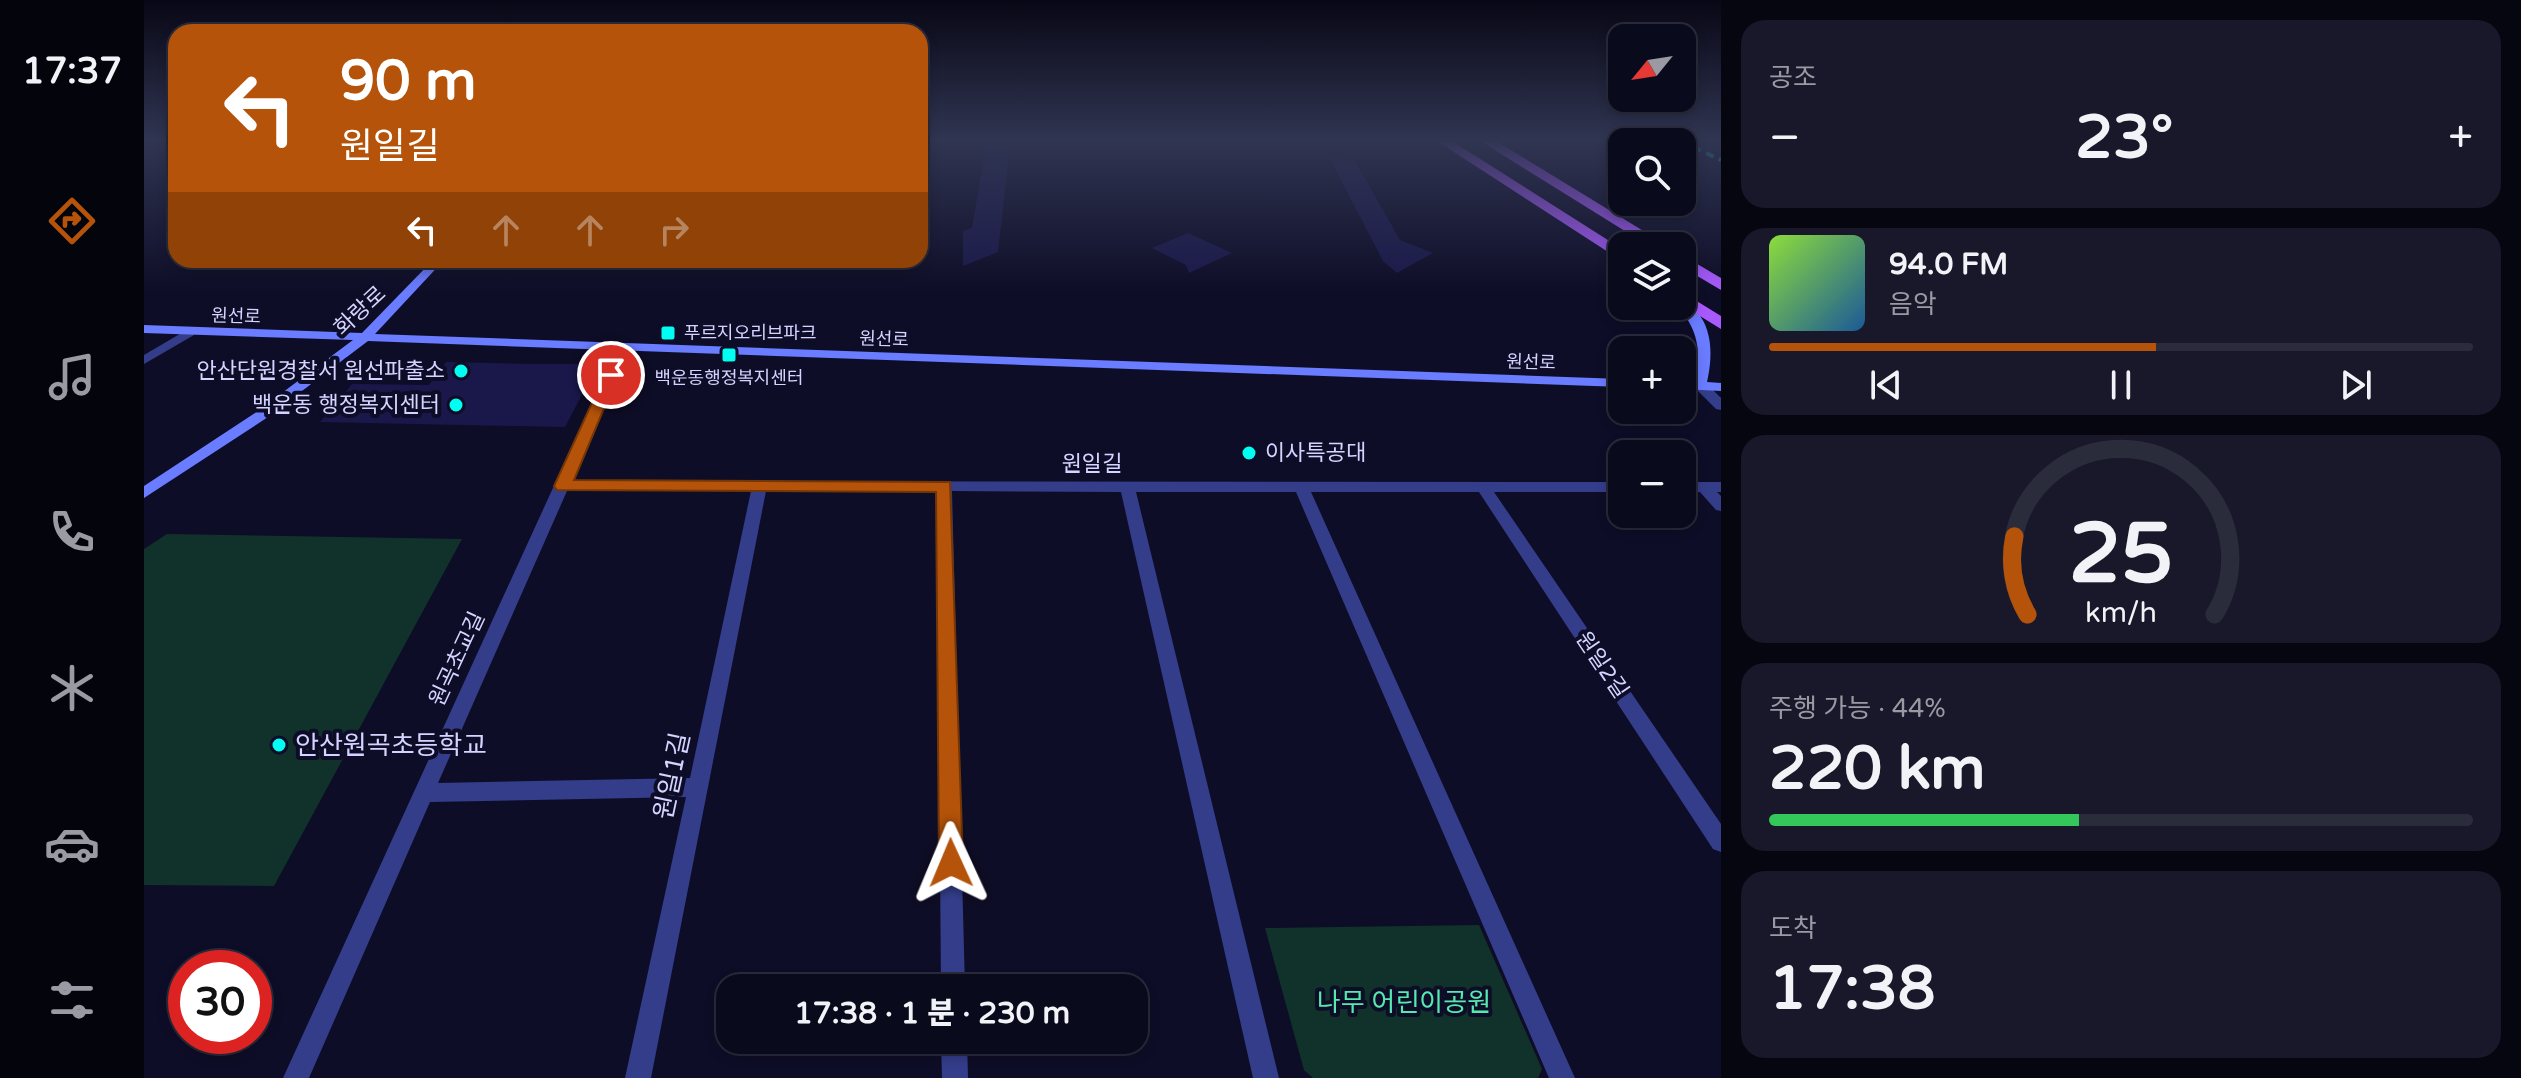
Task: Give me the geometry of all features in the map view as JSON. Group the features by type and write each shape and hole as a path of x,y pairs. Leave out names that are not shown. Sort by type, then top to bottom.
{"main road":[{"path":"1521,191 1608,247"},
{"path":"1569,191 1637,232"},
{"path":"1696,269 1721,285"},
{"path":"1696,307 1721,324"}],"street":[{"name":"화랑로","path":"144,493 260,416 364,338 431,268"},
{"path":"1696,320 1709,353 1700,385"},
{"name":"원선로","path":"144,329 1608,383"},
{"path":"144,360 190,332"},
{"name":"원곡초교길","path":"296,1078 623,348"},
{"path":"1696,385 1721,390"},
{"path":"1700,385 1721,406"},
{"name":"원일길","path":"563,486 1608,487"},
{"name":"원일1길","path":"638,1078 760,486"},
{"path":"944,486 953,974"},
{"path":"1127,486 1266,1078"},
{"path":"1301,487 1562,1078"},
{"name":"원일2길","path":"1483,487 1721,842"},
{"path":"1696,487 1721,487"},
{"path":"1704,487 1721,506"},
{"path":"423,793 698,787"},
{"path":"954,1054 955,1078"}],"green space":[{"path":"167,534 462,539 274,886 144,885 144,549"},
{"name":"나무 어린이공원","path":"1479,925 1542,1069 1538,1078 1313,1078 1304,1070 1265,928"}],"building":[{"path":"978,191 1005,191 998,252 963,266 963,231 972,228"},
{"path":"1347,191 1372,191 1400,240 1433,253 1397,273 1383,261"},
{"path":"1188,233 1232,253 1189,273 1186,265 1152,248"},
{"name":"백운동 행정복지센터","path":"446,362 598,364 565,427 320,422 352,384 429,385"}],"place":[{"name":"푸르지오리브파크","path":"668,333"},
{"name":"백운동행정복지센터","path":"729,355"},
{"name":"안산단원경찰서 원선파출소","path":"461,371"},
{"name":"백운동 행정복지센터","path":"456,405"},
{"name":"이사특공대","path":"1249,453"},
{"name":"안산원곡초등학교","path":"279,745"}],"route":[{"path":"611,375 563,486 944,486 951,863"}]}
